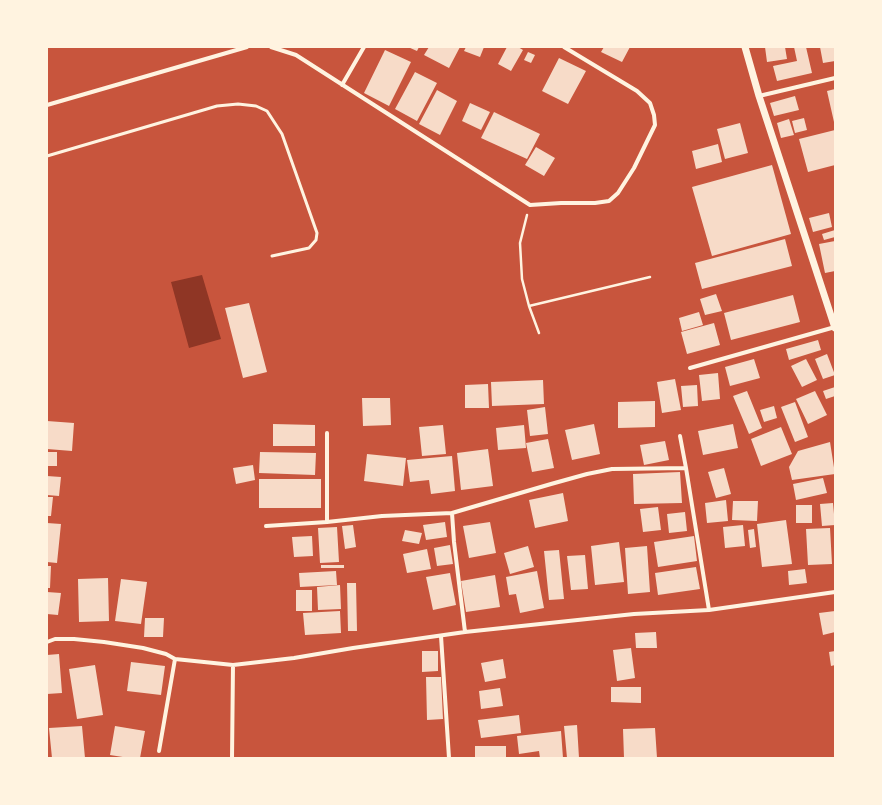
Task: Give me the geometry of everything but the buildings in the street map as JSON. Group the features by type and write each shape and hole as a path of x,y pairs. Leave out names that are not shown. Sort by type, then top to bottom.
{"street":[{"path":"47,106 247,47"},
{"path":"272,47 296,55 530,205 595,203 609,201 618,193 626,180 655,125 654,115 650,103 637,91 564,47"},
{"path":"342,85 364,47"},
{"path":"690,368 835,328 759,96 745,47"},
{"path":"759,96 835,78"},
{"path":"327,433 327,522"},
{"path":"680,436 709,610"},
{"path":"266,526 327,522 382,516 452,513 551,484 612,469 686,468"},
{"path":"452,513 465,632"},
{"path":"47,642 55,639 74,639 104,642 143,648 166,654 175,659 233,665 294,658 465,632 634,614 709,610 835,592"},
{"path":"441,636 449,758"},
{"path":"159,751 175,659"},
{"path":"232,758 233,665"}],"lane":[{"path":"47,156 217,106 238,104 256,106 267,111 282,134 317,233 316,240 309,248 272,256"}],"path":[{"path":"530,205 520,243 522,279 529,306 539,333"},
{"path":"529,306 650,277"}],"shaded area":[{"path":"202,275 221,339 189,348 171,282"}]}
